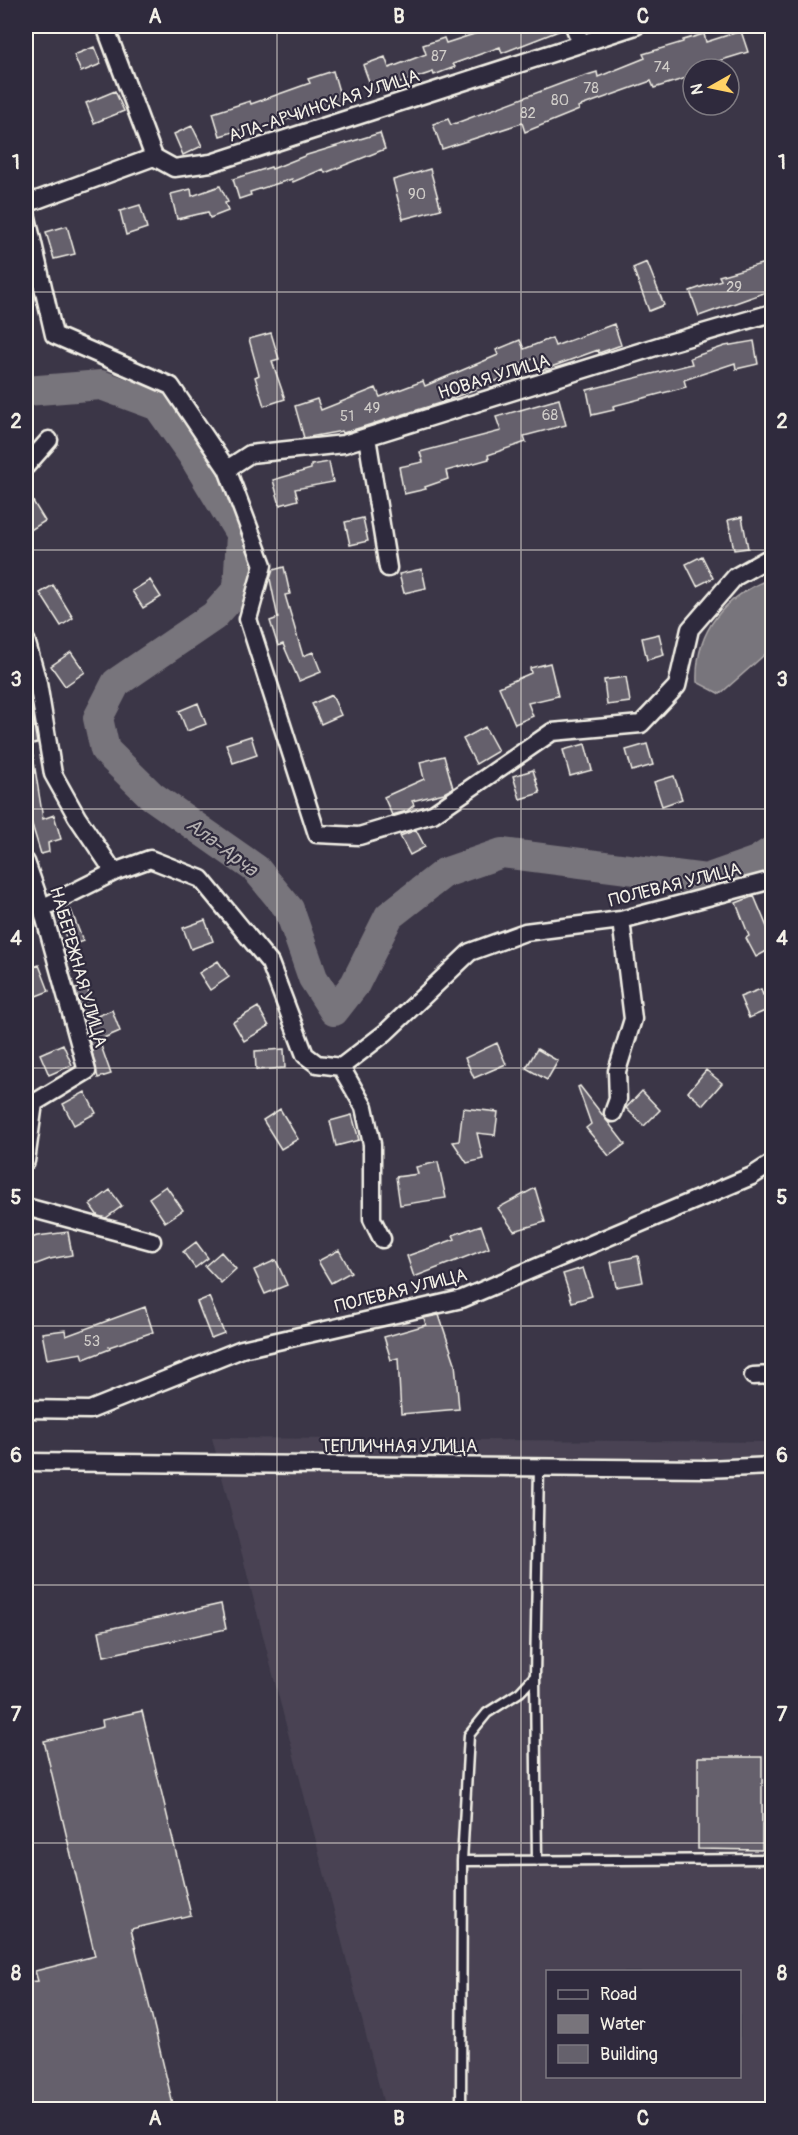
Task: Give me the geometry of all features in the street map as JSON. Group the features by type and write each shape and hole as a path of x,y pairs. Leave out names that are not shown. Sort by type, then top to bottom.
{"street":[{"path":"26,204 154,157 105,26"},
{"path":"574,26 581,43"},
{"name":"АЛА-АРЧИНСКАЯ УЛИЦА","path":"154,157 174,168 211,163 636,26"},
{"path":"26,213 54,335 171,386 227,469 262,565 248,619 317,834 359,836 434,814 552,732 641,724 677,686 690,629 735,577 767,559 772,559"},
{"name":"НОВАЯ УЛИЦА","path":"227,469 250,454 344,444 665,344 772,314"},
{"path":"367,437 388,568"},
{"path":"26,466 49,440"},
{"path":"26,640 38,682 53,774 77,817 114,872"},
{"path":"42,908 114,872 150,859 201,879 270,963 304,1055 317,1064 341,1067 364,1107 372,1144 372,1219 382,1239"},
{"name":"НАБЕРЕЖНАЯ УЛИЦА","path":"26,862 42,908 87,1071 34,1103 26,1161"},
{"name":"ПОЛЕВАЯ УЛИЦА","path":"341,1067 385,1034 470,952 525,932 621,920 772,880"},
{"path":"613,1113 618,1100 617,1071 633,1019 621,920"},
{"name":"ПОЛЕВАЯ УЛИЦА","path":"26,1409 90,1410 242,1349 462,1299 752,1176 772,1162"},
{"path":"26,1206 152,1241"},
{"path":"753,1376 772,1376"},
{"name":"ТЕПЛИЧНАЯ УЛИЦА","path":"26,1462 539,1467 772,1466"}],"lane":[{"path":"537,1861 535,1676 539,1467"},
{"path":"461,2109 462,1861 469,1735 487,1713 520,1692 535,1676"},
{"path":"462,1861 772,1859"}],"shaded area":[{"path":"212,1438 772,1442 772,2109 385,2109"}],"water":[{"path":"772,578 772,648 720,694 697,682 701,646 716,617 740,595"}],"building":[{"path":"499,26 564,26 564,29 502,53 500,47 453,64 455,67 434,75 433,72 373,92 363,65 385,57 389,68 426,54 423,45 444,38 446,43"},
{"path":"741,31 748,52 732,57 681,57 681,80 654,88 651,81 578,107 579,110 525,132 522,123 442,149 433,124 448,119 451,125 568,81 597,72 598,77 645,58 643,54 683,42 683,40 704,34 706,42"},
{"path":"94,47 101,64 81,72 74,55"},
{"path":"333,71 342,102 245,133 243,129 220,136 213,113 250,101 251,104 310,83 308,79"},
{"path":"115,91 124,111 94,123 86,103"},
{"path":"192,126 202,146 183,155 174,134"},
{"path":"380,133 385,149 325,173 323,169 293,182 292,179 250,192 251,195 239,199 233,179 271,167 272,169 307,155"},
{"path":"430,169 441,209 403,219 393,180"},
{"path":"220,186 228,202 225,203 228,211 210,218 208,212 177,219 171,194 191,189 192,196"},
{"path":"140,205 147,228 126,235 120,211"},
{"path":"67,226 75,254 54,259 46,232"},
{"path":"772,261 772,290 699,316 690,291 721,280 719,276"},
{"path":"647,262 664,305 649,311 633,268"},
{"path":"614,324 621,345 599,353 598,350 540,371 535,358 498,373 501,379 440,403 343,433 342,431 304,438 295,406 317,399 321,410 376,388 380,397 423,381 425,386 498,355 496,350 520,340 524,349 552,338 555,346"},
{"path":"271,333 279,359 272,361 285,399 264,406 255,377 259,375 249,339"},
{"path":"754,341 758,364 736,369 735,363 684,380 686,387 613,406 614,410 592,415 587,390 692,364 690,358 725,346"},
{"path":"559,399 566,425 524,436 526,442 488,455 489,459 446,471 448,479 425,487 426,489 404,494 399,467 423,462 420,452 501,431 496,417"},
{"path":"329,462 333,482 295,489 298,500 280,505 273,480 311,469 311,465"},
{"path":"26,490 45,521 26,533"},
{"path":"742,517 748,548 734,550 728,520"},
{"path":"363,518 368,541 350,545 345,522"},
{"path":"702,556 713,578 697,586 686,564"},
{"path":"284,567 290,594 285,595 303,656 313,652 321,672 299,681 283,644 278,646 270,621 278,618 270,579 273,570"},
{"path":"422,569 426,588 404,593 399,574"},
{"path":"150,580 161,597 143,608 132,591"},
{"path":"53,585 73,618 61,626 40,593"},
{"path":"659,634 664,655 647,660 642,638"},
{"path":"71,652 85,672 65,686 51,666"},
{"path":"550,663 558,696 528,703 533,716 515,724 499,687 531,673 530,668"},
{"path":"626,677 630,702 607,705 604,680"},
{"path":"332,695 341,715 321,724 312,704"},
{"path":"198,703 206,724 187,731 179,711"},
{"path":"33,719 37,743 26,746 26,721"},
{"path":"485,727 498,751 476,764 463,739"},
{"path":"251,736 257,755 233,763 226,744"},
{"path":"585,744 592,770 570,776 563,750"},
{"path":"647,744 653,765 632,771 626,750"},
{"path":"26,756 33,756 43,819 54,815 61,839 48,843 49,852 41,854 26,805"},
{"path":"444,756 453,788 444,793 412,801 414,805 407,811 392,815 384,797 424,779 420,762"},
{"path":"533,770 540,793 520,799 513,776"},
{"path":"674,776 682,799 662,806 654,782"},
{"path":"416,830 425,847 410,855 400,836"},
{"path":"754,896 767,927 772,924 772,948 756,957 746,938 749,936 736,903"},
{"path":"71,910 83,941 69,946 58,915"},
{"path":"205,920 213,941 191,949 183,928"},
{"path":"218,961 229,977 210,990 199,973"},
{"path":"39,965 49,991 26,1000 26,970"},
{"path":"87,986 93,1011 82,1014 75,989"},
{"path":"761,989 763,995 772,990 772,1008 749,1018 740,997"},
{"path":"258,1007 269,1026 244,1041 233,1022"},
{"path":"112,1010 120,1031 99,1040 111,1074 98,1078 85,1021"},
{"path":"497,1043 506,1064 474,1078 465,1058"},
{"path":"63,1044 72,1065 49,1075 40,1054"},
{"path":"284,1049 285,1068 256,1070 255,1051"},
{"path":"537,1049 558,1061 547,1080 526,1068"},
{"path":"706,1070 722,1083 703,1105 688,1092"},
{"path":"580,1086 625,1144 609,1156 586,1128 591,1124 578,1087"},
{"path":"642,1091 660,1110 644,1126 626,1108"},
{"path":"85,1092 96,1113 74,1125 63,1104"},
{"path":"463,1108 498,1112 495,1135 477,1133 483,1159 467,1163 453,1142 459,1141"},
{"path":"280,1109 298,1139 281,1149 263,1120"},
{"path":"352,1115 359,1140 336,1146 330,1121"},
{"path":"438,1162 446,1198 400,1205 396,1177 418,1174 416,1167"},
{"path":"166,1186 183,1210 165,1222 149,1198"},
{"path":"535,1188 545,1222 514,1231 498,1208"},
{"path":"110,1190 122,1206 106,1218 98,1216 90,1205"},
{"path":"481,1225 489,1248 414,1277 407,1256 455,1239 453,1235"},
{"path":"68,1232 72,1255 50,1259 26,1268 26,1240 37,1236"},
{"path":"196,1242 208,1258 195,1268 183,1252"},
{"path":"339,1250 351,1272 331,1283 318,1261"},
{"path":"221,1252 236,1269 221,1283 205,1266"},
{"path":"638,1256 643,1282 616,1287 611,1262"},
{"path":"276,1260 287,1285 265,1294 254,1270"},
{"path":"583,1268 592,1296 572,1302 563,1274"},
{"path":"209,1297 224,1333 211,1338 197,1302"},
{"path":"145,1307 153,1332 109,1347 110,1349 84,1359 82,1353 47,1359 42,1333 65,1330 66,1336"},
{"path":"439,1315 455,1363 459,1409 401,1414 398,1358 391,1360 384,1337 426,1325 424,1318"},
{"path":"221,1604 226,1629 104,1656 99,1631"},
{"path":"142,1711 191,1915 131,1929 174,2109 26,2109 26,1982 38,1981 35,1971 95,1956 44,1741 103,1727 102,1720"},
{"path":"698,1757 762,1757 762,1850 698,1849"}],"waterway":[{"name":"Ала-Арча","path":"26,391 101,385 158,406 192,454 241,535 238,589 214,616 116,683 98,718 105,750 152,796 256,869 289,909 313,978 334,1011 355,984 389,916 444,873 502,853 706,879 757,861 772,851"}]}
